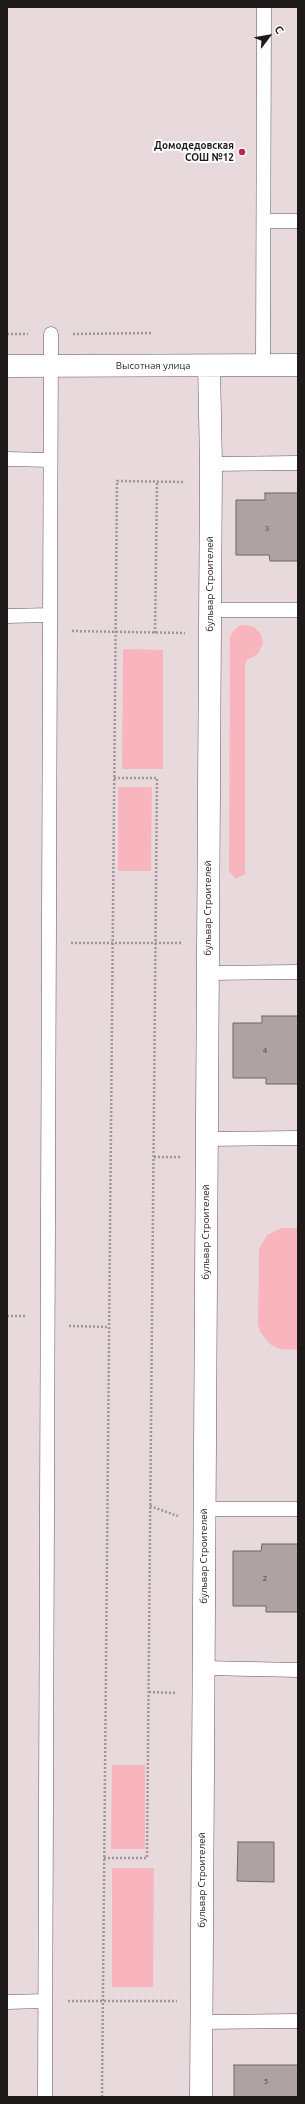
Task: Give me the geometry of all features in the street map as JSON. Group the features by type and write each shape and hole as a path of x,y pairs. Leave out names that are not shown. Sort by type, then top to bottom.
{"street":[{"name":"Высотная улица","path":"7,366 298,365"},
{"name":"бульвар Строителей","path":"201,2097 211,473 209,366"}],"lane":[{"path":"263,365 265,221 264,7"},
{"path":"265,221 298,221"},
{"path":"45,2097 51,334"},
{"path":"7,459 50,460"},
{"path":"211,473 298,463"},
{"path":"210,610 298,610"},
{"path":"7,616 50,616"},
{"path":"208,974 298,972"},
{"path":"207,1139 298,1138"},
{"path":"204,1509 298,1509"},
{"path":"204,1668 298,1670"},
{"path":"7,2002 45,2001"},
{"path":"202,2012 298,2021"}],"path":[{"path":"51,334 151,333"},
{"path":"102,2097 116,481 157,482 211,473"},
{"path":"156,633 157,482"},
{"path":"49,631 210,634"},
{"path":"104,1858 147,1858 156,943 157,778 114,778"},
{"path":"48,943 208,943"},
{"path":"47,1326 109,1327"},
{"path":"45,2001 103,2000 202,2012"}],"shaded area":[{"path":"246,625 254,627 261,634 263,643 258,654 247,660 245,665 245,874 236,879 229,871 230,637 233,631 239,626"},
{"path":"123,649 163,650 163,769 122,769"},
{"path":"118,787 152,787 151,871 118,871"},
{"path":"282,1228 298,1228 298,1350 279,1349 271,1345 260,1332 258,1324 259,1249 267,1235"},
{"path":"112,1765 145,1765 145,1849 111,1849"},
{"path":"112,1868 154,1868 153,1987 112,1987"}],"building":[{"path":"265,493 298,493 298,561 270,561 269,555 236,555 236,500 265,500"},
{"path":"262,1016 298,1016 298,1084 266,1084 266,1078 233,1078 233,1023 262,1023"},
{"path":"262,1544 298,1544 298,1612 266,1612 266,1606 233,1606 233,1551 261,1551"},
{"path":"238,1842 274,1842 274,1882 237,1881"},
{"path":"234,2065 298,2065 298,2097 234,2097"}],"place":[{"name":"Домодедовская СОШ №12","path":"242,152"}]}
